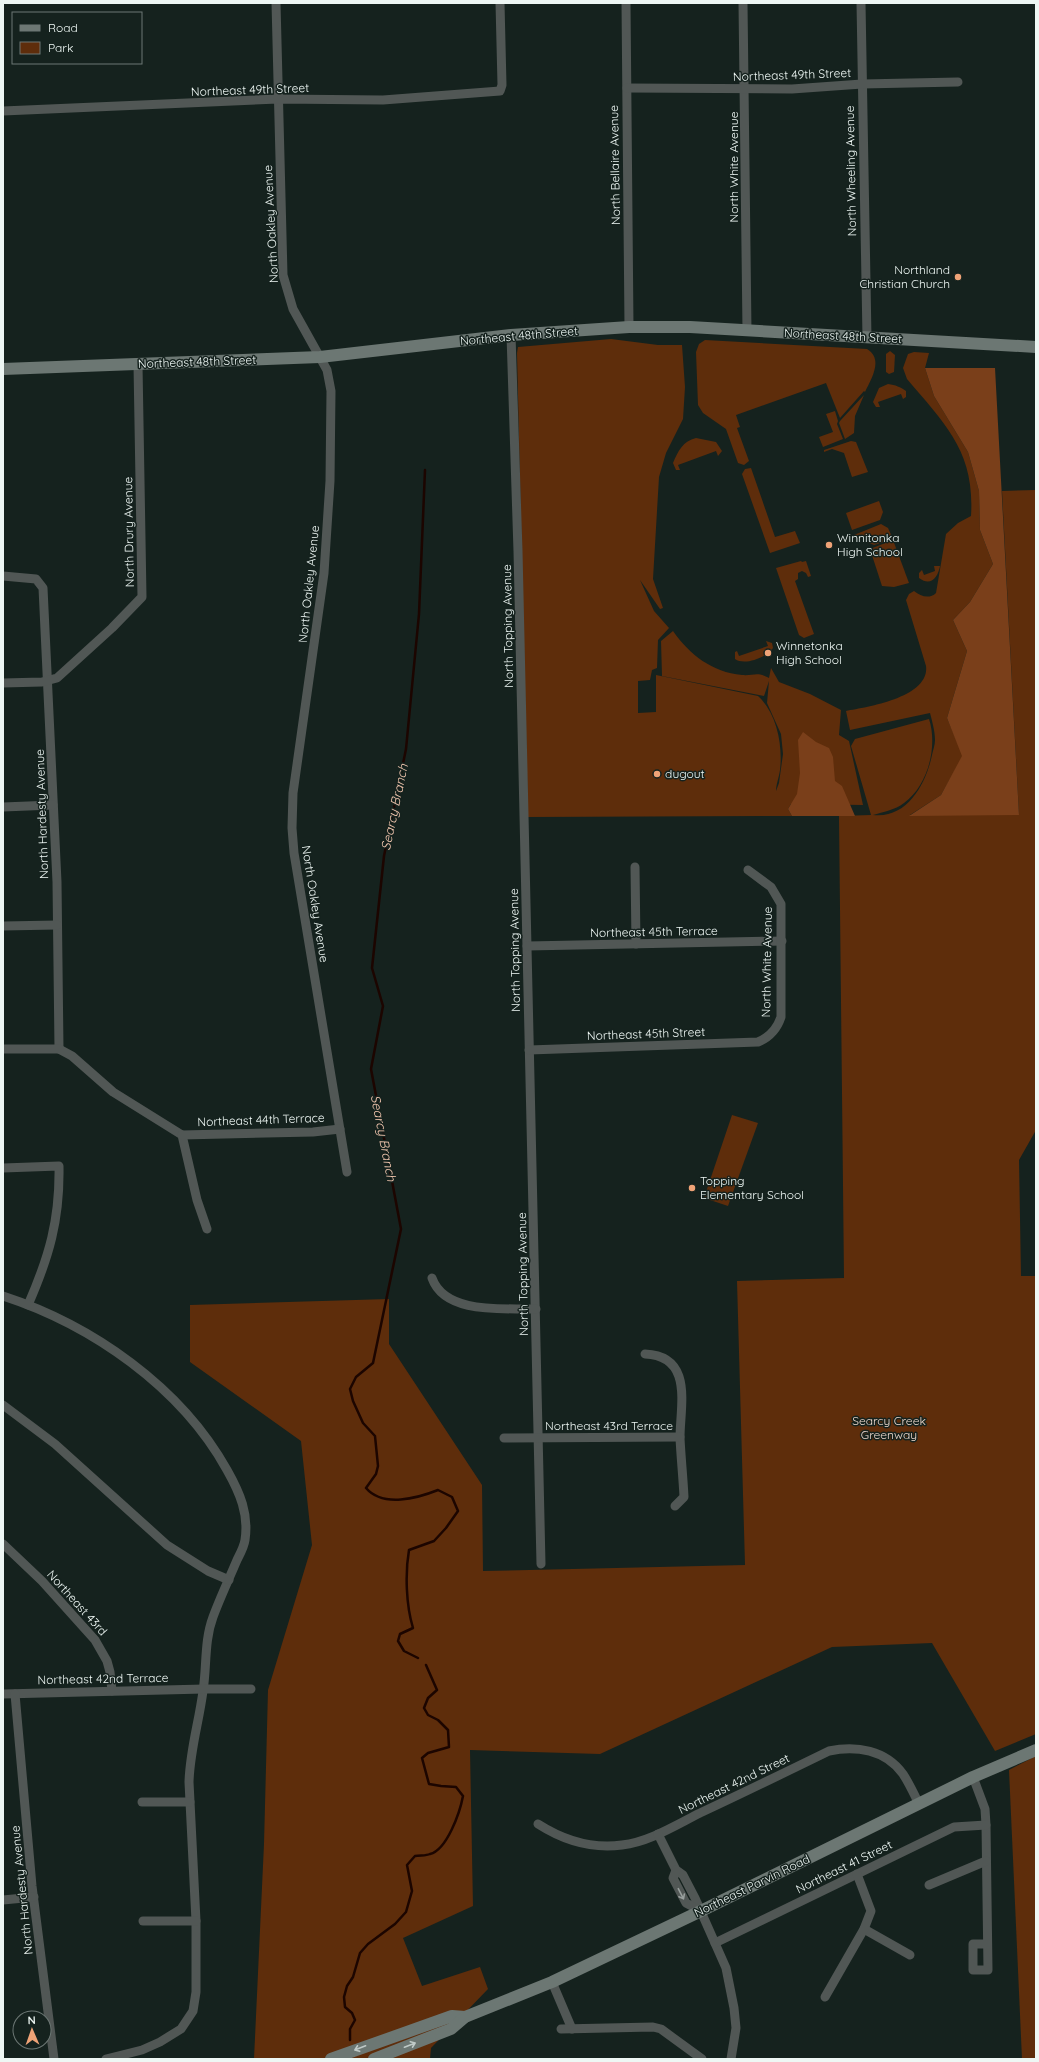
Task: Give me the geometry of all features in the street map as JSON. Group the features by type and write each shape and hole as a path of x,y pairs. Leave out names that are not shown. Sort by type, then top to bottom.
{"street":[{"name":"North Oakley Avenue","path":"276,3 283,275 294,309 327,370 331,391 330,489 324,573 293,793 292,828 294,854 347,1172"},
{"name":"Northeast 49th Street","path":"3,110 278,100 383,100 500,92 502,85 500,3"},
{"name":"North Bellaire Avenue","path":"626,3 629,327"},
{"name":"North White Avenue","path":"743,3 747,331"},
{"name":"North Wheeling Avenue","path":"861,3 867,338"},
{"name":"Northeast 49th Street","path":"626,88 792,89 862,84 958,82"},
{"name":"Northeast 48th Street","path":"3,369 320,357 510,335 629,327 690,327 1036,347"},
{"name":"North Topping Avenue","path":"510,335 518,551 541,1564"},
{"name":"North Drury Avenue","path":"48,680 57,678 85,653 142,597 138,365"},
{"name":"North Hardesty Avenue","path":"3,576 28,577 38,580 43,588 58,925 59,1049"},
{"path":"3,683 48,680"},
{"path":"3,807 53,806"},
{"path":"634,867 636,944"},
{"name":"North White Avenue","path":"748,870 771,887 777,894 782,914 781,1017 773,1032 763,1040"},
{"path":"3,926 58,925"},
{"name":"Northeast 45th Terrace","path":"527,946 782,941"},
{"name":"Northeast 45th Street","path":"529,1050 758,1042 763,1040"},
{"path":"3,1049 59,1049 72,1056 113,1092 182,1135 197,1200 207,1229"},
{"name":"Northeast 44th Terrace","path":"182,1135 340,1130"},
{"path":"3,1168 59,1166 58,1204 52,1241 42,1274 28,1305"},
{"path":"432,1278 447,1296 466,1305 476,1307 536,1309"},
{"path":"3,1296 64,1321 128,1361 180,1407 206,1438 233,1482 246,1512 245,1542 211,1625 204,1689 190,1761 190,1802 196,1921 195,2002 188,2020 181,2029 160,2042 142,2050 106,2059"},
{"path":"646,1354 654,1354 667,1360 677,1373 682,1389 680,1437 684,1497 675,1506"},
{"path":"3,1405 55,1444 167,1545 187,1560 208,1572 229,1580"},
{"name":"Northeast 43rd Terrace","path":"504,1438 680,1437"},
{"name":"Northeast 43rd","path":"3,1544 42,1582 95,1640 107,1661 112,1691"},
{"path":"204,1689 251,1690"},
{"name":"Northeast 42nd Terrace","path":"3,1694 204,1689"},
{"name":"North Hardesty Avenue","path":"15,1694 34,1897 54,2059"},
{"name":"Northeast 42nd Street","path":"538,1824 568,1839 598,1846 622,1845 658,1834 829,1751 841,1748 855,1748 879,1754 895,1765 903,1774 919,1804"},
{"name":"Northeast Parvin Road","path":"374,2059 451,2029 466,2017 552,1982 700,1912 973,1777 1036,1750"},
{"path":"973,1777 985,1809 987,1944"},
{"path":"142,1802 190,1802"},
{"name":"Northeast 41 Street","path":"715,1943 954,1827 986,1825"},
{"path":"658,1834 676,1870 683,1875 695,1898 726,1968 734,2008 736,2028 731,2059"},
{"path":"929,1884 986,1861"},
{"path":"825,1997 864,1929 871,1911 858,1874"},
{"path":"3,1900 34,1897"},
{"path":"143,1921 196,1921"},
{"path":"864,1929 910,1955"},
{"path":"552,1982 572,2029"},
{"name":"Northeast Parvin Road","path":"331,2059 452,2016 466,2017"},
{"path":"561,2029 661,2029 702,2059"}],"green space":[{"path":"611,339 658,345 682,345 685,387 683,419 666,453 659,477 653,579 663,608 660,609 640,580 654,611 669,628 658,640 657,668 652,670 650,680 638,681 638,713 656,712 656,675 758,696 770,711 777,730 781,761 776,791 779,783 783,754 781,734 767,703 769,681 764,696 662,676 661,641 673,631 694,655 711,666 731,673 742,675 758,674 769,678 771,668 779,682 810,694 841,710 839,735 849,741 863,805 791,804 788,809 792,816 528,817 518,347"},
{"path":"705,340 867,349 875,358 875,369 865,392 864,391 840,418 826,383 736,415 740,427 737,428 749,461 744,465 738,463 726,429 703,413 698,405 696,352 699,344"},
{"path":"890,351 895,355 894,372 889,374 886,372 886,354"},
{"name":"Searcy Creek Greenway","path":"914,352 929,353 925,368 934,396 968,452 979,491 980,530 993,564 970,602 953,620 967,651 947,718 963,756 941,795 910,815 1019,815 1002,491 1036,490 1036,1130 1019,1160 1021,1276 1036,1276 1036,1734 995,1751 932,1643 832,1647 600,1754 470,1750 473,1906 403,1938 422,1986 480,1967 488,1989 431,2048 430,2059 254,2059 264,1844 268,1690 312,1545 301,1441 190,1362 190,1305 389,1299 389,1344 482,1485 483,1571 745,1565 737,1281 844,1278 839,816 871,815 851,746 855,739 929,719 932,741 929,765 925,776 912,796 904,803 893,809 873,815 885,815 896,811 905,805 920,788 925,777 929,766 935,742 930,713 850,730 846,711 869,707 896,699 909,693 918,686 925,677 926,666 906,600 909,594 914,591 920,595 928,597 936,593 946,534 958,523 971,516 971,494 968,474 963,457 945,426 907,379 903,368 908,354"},
{"path":"888,384 898,386 906,391 906,397 903,399 901,394 878,402 880,407 876,407 873,402 879,388"},
{"path":"864,395 855,416 854,433 845,439 839,423"},
{"path":"835,411 838,421 837,424 843,439 823,447 819,437 833,432 826,414"},
{"path":"696,438 716,442 722,451 718,456 716,451 678,465 680,470 676,470 673,463 679,451 684,444 691,439"},
{"path":"851,441 856,442 868,472 852,477 844,453 832,449 824,452 824,450"},
{"path":"751,468 775,537 795,531 800,543 770,553 742,474 745,469"},
{"path":"879,501 883,512 880,520 852,530 846,513"},
{"path":"881,524 888,528 893,539 874,545 864,541 863,537 859,538 854,535"},
{"path":"893,540 909,583 894,587 882,586 870,549"},
{"path":"806,561 811,576 808,577 806,573 802,571 798,573 798,579 795,581 814,634 804,638 799,635 776,568"},
{"path":"934,566 940,566 938,574 933,580 923,581 919,578 919,573 922,570 924,575 935,571"},
{"path":"766,641 772,643 773,648 756,660 744,662 735,659 735,652 737,651 739,656 768,646"},
{"path":"732,1115 758,1123 728,1206 704,1198"},
{"path":"1036,1756 1036,2059 1022,2059 1009,1770"}],"shaded area":[{"path":"925,368 995,368 1019,815 909,816 941,795 962,756 947,718 967,651 953,620 970,602 993,564 980,530 979,491 968,452 934,396"},
{"path":"803,732 816,742 829,748 833,757 835,781 842,786 855,816 792,816 788,809 797,794 800,773 798,740"}],"waterway":[{"name":"Searcy Branch","path":"418,1658 404,1651 398,1641 400,1634 413,1628 407,1589 409,1550 434,1541 446,1528 458,1511 452,1497 438,1490 421,1496 401,1500 391,1500 373,1494 366,1488 376,1474 378,1466 375,1436 363,1423 353,1401 350,1389 356,1377 373,1363 401,1229 371,1069 383,1006 372,968 384,856 406,749 419,614 425,470"},
{"name":"Searcy Branch","path":"350,2040 350,2029 355,2020 352,2013 345,2007 344,1997 347,1986 353,1977 360,1953 368,1944 395,1924 406,1912 412,1891 407,1865 415,1856 430,1854 442,1846 452,1830 463,1796 456,1787 429,1784 422,1758 428,1753 449,1747 448,1730 438,1720 428,1715 424,1708 428,1698 437,1690 426,1665"}],"place":[{"name":"Northland Christian Church","path":"958,277"},
{"name":"Winnitonka High School","path":"829,545"},
{"name":"Winnetonka High School","path":"768,653"},
{"name":"dugout","path":"657,774"},
{"name":"Topping Elementary School","path":"692,1188"}]}
